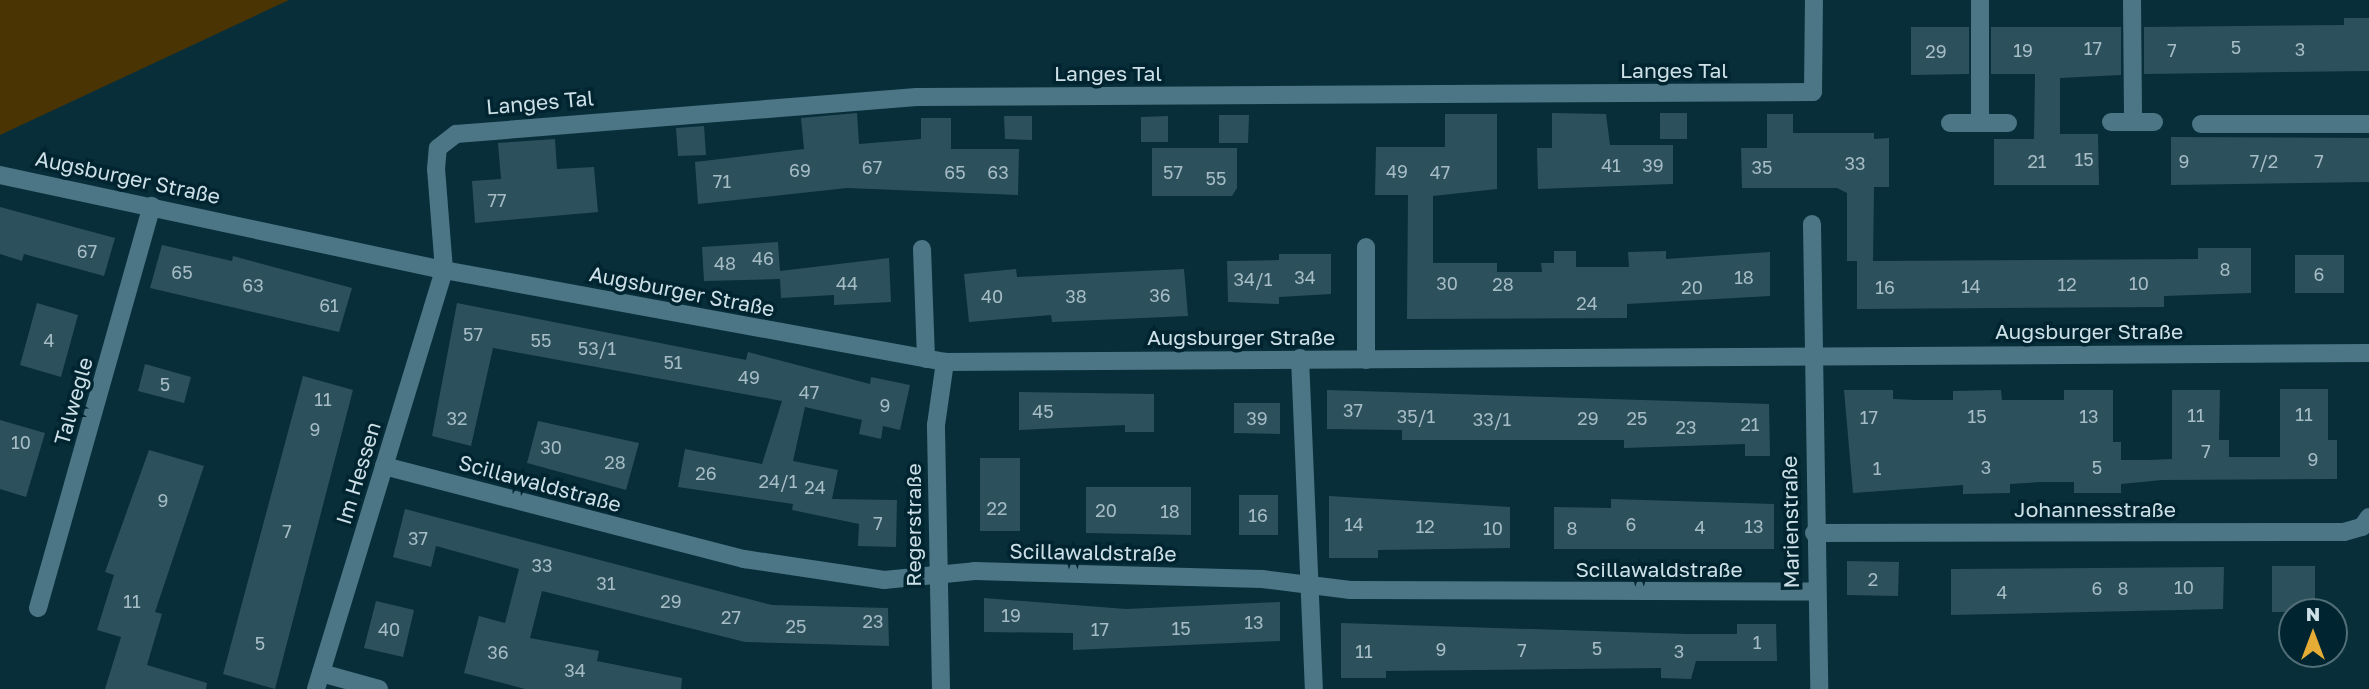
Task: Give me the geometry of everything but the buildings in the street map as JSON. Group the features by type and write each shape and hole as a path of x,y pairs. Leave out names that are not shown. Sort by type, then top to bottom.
{"street":[{"name":"Langes Tal","path":"444,270 436,169 439,148 456,134 917,97 1813,92 1814,0"},
{"path":"1980,0 1980,123"},
{"path":"2132,0 2133,122"},
{"path":"2111,122 2154,122"},
{"path":"1950,123 2008,124"},
{"path":"2201,124 2369,124"},
{"name":"Augsburger Straße","path":"0,175 444,270 945,362 1810,354 2369,353"},
{"name":"Talwegle","path":"38,608 152,206"},
{"path":"1810,354 1811,223"},
{"name":"Augsburger Straße","path":"1366,247 1366,360"},
{"path":"922,248 926,359"},
{"name":"Im Hessen","path":"319,681 444,270"},
{"name":"Marienstraße","path":"1810,354 1814,592 1819,689"},
{"path":"1300,358 1314,689"},
{"name":"Regerstraße","path":"941,689 934,576 936,425 945,362"},
{"name":"Scillawaldstraße","path":"384,466 744,559 884,580 975,572 1310,584 1350,590 1814,592"},
{"name":"Johannesstraße","path":"1814,533 2343,532 2362,527 2369,517"},
{"path":"319,681 379,689"}],"shaded area":[{"path":"0,0 289,0 0,135"}]}
